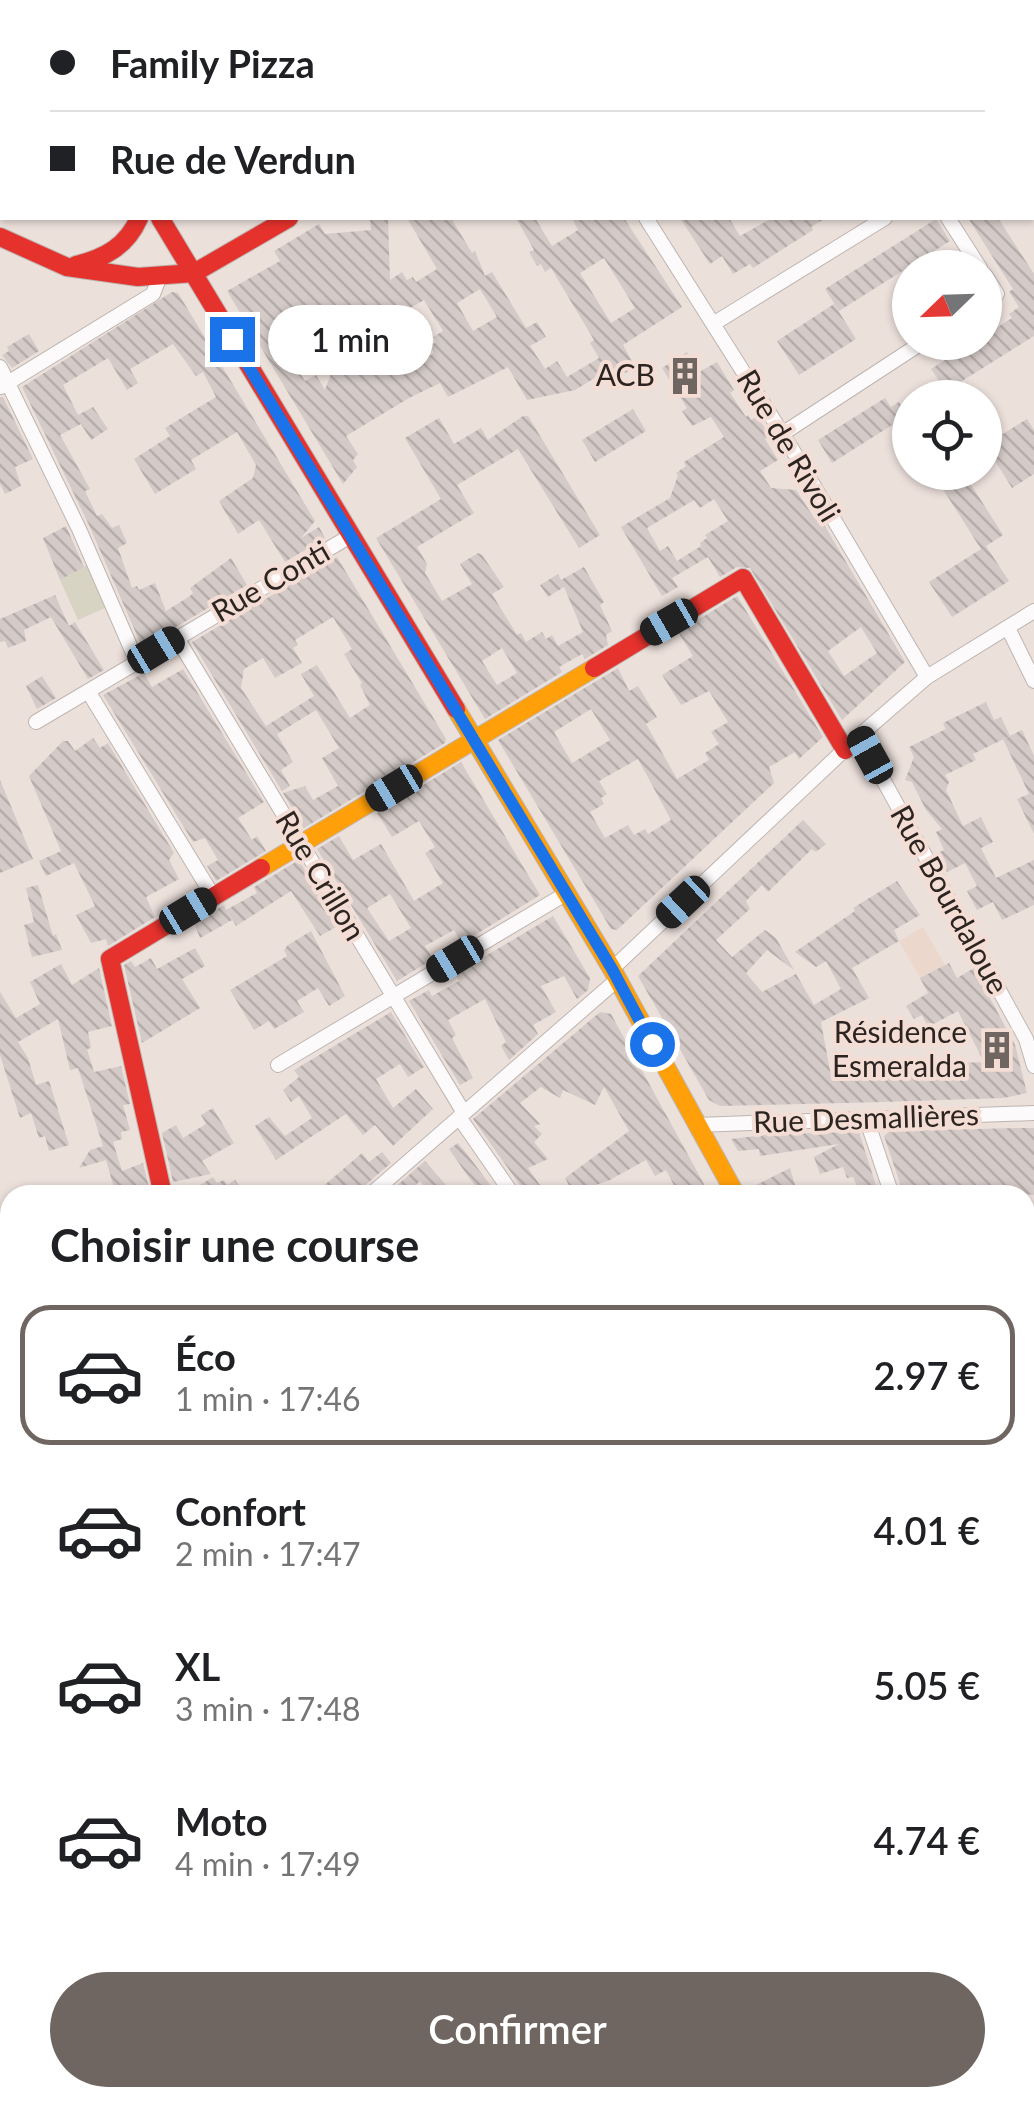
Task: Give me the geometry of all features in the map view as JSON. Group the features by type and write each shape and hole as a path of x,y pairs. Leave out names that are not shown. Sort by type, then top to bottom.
{"street":[{"path":"68,267 95,261 118,249 130,238 138,220"},
{"path":"161,220 615,974 731,1185"},
{"path":"0,237 68,267 104,275 160,276 194,273 285,220"},
{"name":"Rue de Rivoli","path":"647,220 782,434 927,678"},
{"path":"714,324 878,220"},
{"path":"949,220 968,250"},
{"path":"4,385 153,294 160,276"},
{"path":"782,434 895,360"},
{"path":"0,368 4,385 79,529 137,662"},
{"name":"Rue Conti","path":"36,722 352,535"},
{"path":"162,1185 110,958 742,578 845,750"},
{"path":"381,1185 615,974 859,736 927,678 1034,611"},
{"path":"1008,628 1034,681"},
{"name":"Rue Crillon","path":"176,638 506,1185"},
{"path":"88,691 213,896"},
{"name":"Rue Bourdaloue","path":"859,736 1026,1038 1034,1066"},
{"path":"278,1064 566,893"},
{"name":"Rue Desmallières","path":"698,1124 1034,1113"},
{"path":"866,1118 889,1185"}],"shaded area":[{"path":"87,565 105,608 78,620 60,580"},
{"path":"923,927 945,965 920,978 899,941"}],"building":[{"path":"370,220 388,220 390,280 402,272 407,280 413,277 416,282 437,269 408,220 452,220 472,253 475,251 485,276 492,272 526,328 537,322 546,337 530,346 545,369 557,361 567,377 599,358 590,343 594,340 551,268 545,272 541,264 537,266 529,252 534,250 517,220 536,220 552,246 578,230 573,220 625,220 682,307 623,345 635,367 617,378 611,368 575,390 527,400 508,367 448,397 440,383 409,398 346,436 358,454 353,460 357,467 343,484 227,291 280,261 274,251 319,224 325,234 371,230","holes":["604,258 635,308 611,323 580,273","480,289 497,317 473,331 457,303","424,300 443,331 433,337 436,342 430,346 434,353 410,368 394,342 355,364 348,352 336,360 325,390 316,375 305,381 291,359 300,354 301,343 309,344 347,320 355,335 376,324 382,335 398,326 393,318"]},
{"path":"681,220 730,220 740,236 768,220 823,220 753,268 750,264 733,274 722,256 710,264"},
{"path":"937,220 950,241 936,250 892,250 892,278 839,311 825,289"},
{"path":"969,220 999,220 1034,274 1034,336 1002,356 1002,324 1019,307 1009,292 1013,289 1002,272 1002,250 988,250"},
{"path":"172,292 178,293 315,521 301,538 319,527 325,538 285,562 259,520 238,534 219,501 253,478 256,465 237,432 191,460 196,469 155,494 134,459 170,436 165,428 216,397 203,372 196,376 173,344 130,369 138,383 127,390 108,358 63,385 78,415 93,407 108,429 91,440 81,424 60,435 90,489 85,491 97,516 102,514 112,528 119,525 127,543 118,548 132,588 137,586 139,590 155,583 166,611 190,596 190,588 231,558 247,585 142,647 89,525 22,387"},
{"path":"834,304 856,339 799,375 777,341"},
{"path":"29,334 39,351 12,368 2,355 9,351 7,347"},
{"path":"687,352 699,372 717,362 746,417 751,420 757,416 770,436 765,439 778,460 760,471 771,488 796,490 815,519 819,516 905,662 842,720 750,568 737,567 720,577 708,557 672,578 678,587 662,596 621,527 670,498 676,473 686,466 684,462 724,437 711,417 692,426 682,411 687,408 662,368","holes":["714,499 728,521 705,535 701,546 677,561 668,546 660,551 647,528 694,500 700,508","861,627 877,653 844,676 828,651"]},
{"path":"945,360 996,360 964,380 938,380 931,369"},
{"path":"0,397 33,459 15,467 21,486 5,494 0,484"},
{"path":"885,398 892,406 892,425 832,463 818,440"},
{"path":"633,409 646,431 595,462 582,440"},
{"path":"528,416 600,535 579,548 518,449 457,485 474,513 417,547 427,564 425,573 442,601 472,584 460,564 478,553 504,587 492,594 517,635 521,633 526,642 542,632 546,639 552,635 558,646 583,632 564,587 548,597 540,585 558,574 561,580 584,567 604,602 600,605 612,631 606,635 608,645 585,659 582,654 559,667 562,672 485,719 376,538 441,499 405,438 439,418 454,444 481,428 488,440","holes":["502,648 517,673 497,685 482,661"]},
{"path":"1027,419 1034,430 1034,474 1012,488 1002,472 1002,434"},
{"path":"943,490 974,490 1003,535 986,546 1009,581 952,617 929,582 981,549"},
{"path":"66,526 84,567 60,580 43,538"},
{"path":"337,557 445,743 304,828 283,793 305,786 313,800 338,786 322,758 339,748 316,710 277,734 293,762 281,770 290,786 282,791 192,642","holes":["333,617 352,649 344,654 370,705 350,718 317,665 301,674 314,696 266,726 241,688 244,669 263,658 275,678 302,663 293,648 298,645 295,640"]},
{"path":"55,595 69,626 75,622 104,670 88,679 51,617 24,630 26,641 8,648 5,641 0,642 0,619"},
{"path":"737,596 823,737 799,759 795,752 769,767 774,783 617,930 611,929 498,740 618,668 629,691 638,686 657,717 646,724 677,779 709,760 705,753 719,744 711,732 728,722 709,691 681,705 662,675 693,656 678,632","holes":["591,709 610,740 572,763 554,732","638,759 671,820 648,834 645,829 634,835 628,825 605,838 590,812 604,804 601,798 607,794 599,781"]},
{"path":"183,669 264,802 238,818 252,840 257,836 266,851 216,881 207,866 218,860 205,838 193,842 103,695 144,673 152,687"},
{"path":"42,676 56,698 37,709 26,686"},
{"path":"986,702 994,720 1001,717 1010,736 973,754 976,760 945,775 949,782 946,790 963,826 981,817 993,842 981,848 996,878 1034,860 1034,905 1002,920 993,902 977,910 967,891 977,886 965,863 947,872 938,853 944,850 936,832 942,829 926,810 912,782 905,780 914,757 909,747 946,729 943,723"},
{"path":"1022,730 1034,756 1034,834 1017,799 1029,794 1003,739"},
{"path":"93,738 100,748 108,743 174,853 169,860 179,879 146,897 155,917 108,946 106,939 91,943 76,915 95,906 74,863 46,876 39,861 61,851 29,776 63,741 68,741 75,751"},
{"path":"461,762 540,895 462,943 454,930 425,946 433,959 397,981 317,849 339,836 353,860 381,844 414,901 443,883 425,853 435,847 419,821 392,837 377,813","holes":["390,894 411,928 389,941 367,908"]},
{"path":"0,780 33,859 0,873"},
{"path":"803,820 826,844 816,852 812,849 768,892 762,885 746,901 750,909 716,940 732,957 765,930 776,938 794,970 767,950 746,973 762,992 796,974 814,1005 841,989 826,961 816,967 795,952 897,881 920,915 894,930 899,941 852,968 869,998 821,1022 832,1081 870,1080 870,1072 881,1072 881,1066 984,1062 958,1011 928,1027 922,1015 914,1019 906,1006 928,993 920,978 949,963 957,978 974,968 1015,1045 1027,1093 1003,1098 720,1106 709,1100 638,976"},
{"path":"299,860 338,926 320,936 291,891 236,926 227,911 232,920 200,938 194,923 224,905 226,910 257,893 254,887"},
{"path":"38,885 53,936 56,934 62,950 32,957 24,925 34,922 26,888"},
{"path":"553,916 590,978 588,990 577,999 564,976 541,986 556,1012 533,1025 538,1034 509,1060 501,1046 506,1042 485,999 448,1020 456,1035 452,1038 473,1078 460,1085 409,1001 429,990 432,996 459,981 455,974"},
{"path":"311,931 345,996 329,1006 318,988 297,1001 304,1012 274,1029 269,1021 254,1030 230,990 287,956 284,950 288,945"},
{"path":"195,948 205,966 182,979 200,1008 142,1043 124,965 131,961 135,967 151,958 157,969"},
{"path":"61,964 72,985 99,968 112,1026 88,1032 91,1048 87,1049 94,1072 121,1066 130,1104 123,1105 130,1130 121,1132 122,1139 113,1142 122,1171 143,1163 148,1185 113,1185 106,1160 79,1168 90,1150 103,1146 78,1068 70,1070 58,1019 18,1042 28,1058 36,1085 49,1081 69,1145 49,1151 45,1136 39,1138 31,1113 20,1118 0,1055 0,992 16,1018 40,1004 30,982"},
{"path":"391,1012 424,1067 408,1077 400,1064 376,1079 393,1108 416,1089 433,1109 393,1146 375,1125 363,1135 346,1114 276,1160 255,1126 269,1117 285,1136 312,1118 299,1096 291,1102 283,1090 299,1077 294,1070"},
{"path":"600,1012 611,1014 705,1185 674,1185 666,1170 655,1176 646,1160 596,1185 569,1185 565,1178 629,1131 604,1087 595,1105 563,1090 560,1098 541,1087 520,1103 540,1124 534,1126 542,1134 534,1142 548,1159 528,1168 540,1185 520,1185 473,1119"},
{"path":"213,1108 234,1143 202,1161 211,1174 173,1182 162,1133 176,1125 183,1138 206,1124 201,1115"},
{"path":"1034,1128 1034,1185 901,1185 884,1136 890,1131"},
{"path":"859,1132 876,1185 857,1185 853,1177 847,1178 843,1167 820,1174 814,1157 839,1144 760,1156 759,1149 738,1151 731,1139"},
{"path":"458,1143 490,1185 475,1185 449,1149"},
{"path":"382,1152 391,1163 365,1185 325,1185 362,1153 369,1162"},
{"path":"425,1161 446,1185 423,1185 420,1181 416,1185 397,1185"},
{"path":"790,1168 795,1185 756,1185"},
{"path":"213,1177 217,1183 224,1180 227,1185 200,1185"}],"traffic: slow":[{"path":"261,868 594,668"},
{"path":"456,709 612,969 731,1185"}],"traffic: jam":[{"path":"76,265 114,249 138,220"},
{"path":"161,220 456,709"},
{"path":"0,237 67,267 138,277 194,273 286,220"},
{"path":"594,668 743,578 845,750"},
{"path":"161,1185 110,959 261,868"}],"place":[{"name":"ACB","path":"685,376"},
{"name":"Résidence Esmeralda","path":"997,1050"}],"route":[{"path":"232,339 612,969 652,1044"}]}
